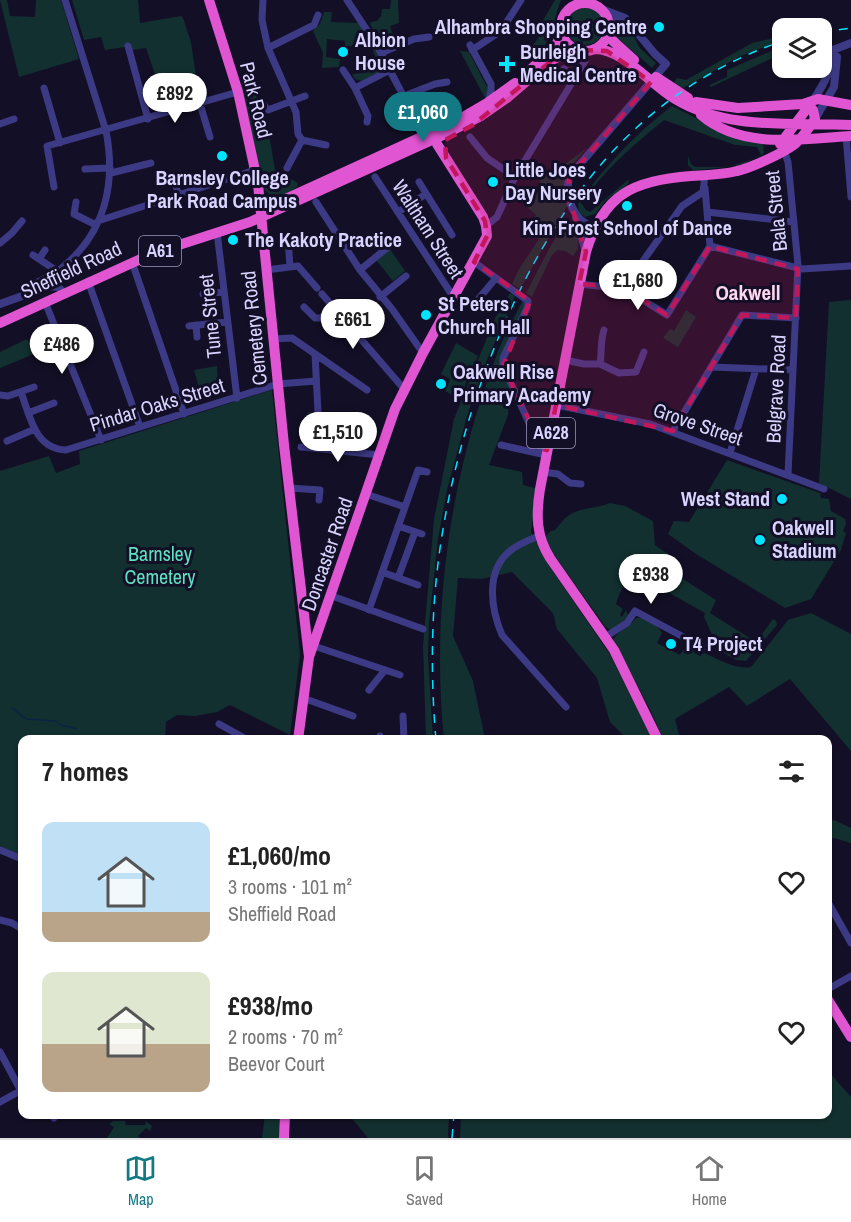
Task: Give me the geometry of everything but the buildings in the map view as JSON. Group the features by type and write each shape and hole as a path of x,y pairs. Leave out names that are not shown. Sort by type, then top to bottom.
{"highway":[{"name":"Park Road","path":"209,0 238,92 258,184 261,214"},
{"path":"485,221 446,158 444,149 432,137 473,125 487,108 555,46 562,33 562,22 570,0"},
{"path":"566,12 588,1 601,9 613,41 631,62"},
{"path":"487,108 507,98 550,61 562,55 583,56 594,49 604,42 609,28"},
{"path":"562,33 569,45 583,56"},
{"path":"594,49 611,52 631,62 694,105 705,118 721,128 783,146"},
{"path":"694,105 738,108 828,100 846,104"},
{"path":"804,138 815,119 809,103"},
{"name":"A628","path":"783,146 809,103"},
{"path":"694,105 778,121 831,121 851,118"},
{"path":"831,121 851,125"},
{"path":"795,126 804,138"},
{"path":"804,138 848,136"},
{"name":"Sheffield Road","path":"261,214 283,199 432,137"},
{"name":"Sheffield Road","path":"0,323 132,262 261,214 432,137"},
{"name":"A628","path":"656,735 625,671 605,637 554,564 539,536 538,503 543,472 586,252 594,227 612,203 636,186 668,178 737,171 767,157 783,146 804,138"},
{"path":"765,139 767,157"},
{"path":"258,184 268,198 283,199"},
{"name":"Cemetery Road","path":"261,214 309,657"},
{"name":"Doncaster Road","path":"299,735 309,657 380,455 404,389 485,240 485,221"},
{"path":"314,646 309,642 305,632 312,633 320,630"},
{"path":"833,1018 851,1037"},
{"path":"284,1138 285,1119"}],"street":[{"path":"33,293 33,285 57,271 80,250 97,223 106,201 110,171 110,151 105,131 65,0"},
{"path":"263,0 262,20 268,48 298,120 298,134 302,140 326,145"},
{"path":"347,0 364,23 404,96 432,137"},
{"path":"487,108 491,84 471,47 501,31 521,0"},
{"path":"586,252 568,194 569,177 666,64 619,14 601,9"},
{"path":"268,48 314,25 318,20 318,15"},
{"path":"609,28 620,20 629,23"},
{"path":"381,52 414,39 429,37"},
{"path":"835,53 851,43"},
{"path":"128,46 148,119"},
{"path":"809,103 823,86 829,70 830,53 851,48"},
{"path":"815,119 828,100 834,84 835,53"},
{"path":"485,221 498,212 514,177 576,76 583,56"},
{"path":"564,69 576,76"},
{"path":"343,70 355,88 368,116 367,122"},
{"path":"355,88 390,70"},
{"path":"404,96 435,84 447,82"},
{"path":"491,84 508,88"},
{"path":"823,86 834,84"},
{"path":"834,84 846,104"},
{"path":"44,88 60,143"},
{"path":"54,187 47,146 238,92"},
{"path":"263,104 268,110 305,96"},
{"path":"200,104 210,137"},
{"path":"0,124 14,119"},
{"path":"848,136 851,196"},
{"path":"471,137 487,158 514,177"},
{"path":"287,168 302,140"},
{"name":"Bala Street","path":"783,146 788,162 798,269"},
{"path":"84,169 110,171 151,163"},
{"path":"76,202 74,214 97,223 255,170"},
{"path":"622,287 667,315 710,246 705,175"},
{"name":"Waltham Street","path":"375,177 454,298"},
{"path":"175,180 178,195"},
{"path":"419,182 452,235"},
{"path":"579,284 622,287 631,280 682,206 702,193 705,188"},
{"path":"398,212 426,194"},
{"path":"316,202 360,270 423,353"},
{"path":"707,212 794,222"},
{"path":"575,214 583,224 594,227"},
{"path":"0,243 22,221"},
{"name":"Tune Street","path":"222,230 224,292 237,398"},
{"path":"286,236 290,267"},
{"path":"710,246 798,269 851,266"},
{"path":"360,270 388,247"},
{"path":"45,250 36,257 57,271"},
{"path":"132,262 184,414"},
{"path":"474,262 524,297 528,304 503,358 503,366 540,447 547,452"},
{"path":"267,270 300,268 404,389"},
{"name":"Belgrave Road","path":"788,474 798,269"},
{"path":"380,297 406,276"},
{"path":"475,303 496,278"},
{"path":"88,281 100,308 140,427"},
{"path":"0,304 53,286 58,287 64,293"},
{"path":"203,294 224,292"},
{"path":"45,302 101,440"},
{"path":"304,308 315,318 321,318 333,308"},
{"path":"673,431 742,315 796,318"},
{"path":"197,337 193,326 227,322"},
{"path":"600,364 602,353 600,342 604,330"},
{"path":"273,339 292,338 367,390"},
{"path":"565,360 584,364 600,364 619,373 636,372 644,352"},
{"path":"315,354 318,412"},
{"path":"711,367 793,370"},
{"path":"730,453 756,369"},
{"name":"Pindar Oaks Street","path":"34,429 43,442 50,446 58,449 80,447 278,384 316,381"},
{"path":"0,396 8,396 34,387"},
{"path":"7,441 34,429 21,392"},
{"path":"28,413 54,403"},
{"name":"Grove Street","path":"556,405 650,424 673,431 824,489"},
{"path":"501,445 547,452"},
{"path":"301,447 380,455"},
{"path":"369,610 418,470 427,472"},
{"path":"543,472 558,474 570,483 581,484"},
{"path":"289,488 320,490 319,500"},
{"path":"366,494 405,507"},
{"path":"398,526 418,533 398,578"},
{"path":"539,536 511,550 498,565 492,587 496,620 502,634 566,707"},
{"path":"382,573 418,585"},
{"path":"332,596 423,629"},
{"path":"605,637 627,623 635,611 702,647"},
{"path":"314,646 400,675"},
{"path":"369,690 385,670"},
{"path":"303,698 353,716"},
{"path":"404,735 403,719 412,722"},
{"path":"219,724 240,735"},
{"path":"0,850 18,857"},
{"path":"832,909 851,943"},
{"path":"0,920 18,927"},
{"path":"832,987 851,976"},
{"path":"0,1052 18,1083"},
{"path":"0,1102 18,1092"}],"highlighted area":[{"path":"581,50 607,51 651,82 569,177 568,194 586,252 579,284 622,287 667,315 710,246 798,269 796,318 742,315 673,431 556,405 547,450 543,449 503,366 530,301 474,262 487,236 485,221 446,158 445,140 473,125 555,58"}],"green space":[{"path":"0,0 7,0 10,16 35,17 36,0 61,0 79,59 19,77"},
{"path":"72,0 138,0 140,23 181,16 191,42 197,83 161,92 146,48 132,50 131,46 105,50 101,37 84,40"},
{"path":"391,0 398,0 399,23 390,26 396,43 389,45 380,42 370,24 381,16 382,9 390,9"},
{"path":"555,0 561,0 546,42 537,54 529,51 543,31 541,24"},
{"path":"585,7 599,12 604,26 599,40 585,45 571,40 566,26 571,12"},
{"path":"324,12 332,12 331,22 360,23 383,64 381,71 361,81 355,79 352,74 364,73 379,66 371,46 345,46 345,41 327,39 326,57 340,59 339,67 322,68 323,53 313,31 320,24"},
{"path":"621,23 629,27 641,49 656,63 652,68 614,35 615,27"},
{"path":"772,38 772,44 741,56 683,88 673,84 677,78 686,80 752,43"},
{"path":"460,51 469,52 489,91 485,98"},
{"path":"772,51 772,58 711,87 709,85 727,77 727,70"},
{"path":"253,82 269,135 277,174 281,173 298,183 297,187 284,195 269,194 265,190 241,86"},
{"path":"672,106 725,133 763,142 764,153 762,155 754,159 761,155 757,147 735,145 664,120 620,158 581,203 590,212 629,179 628,184 606,200 595,214 585,217 579,212 578,204 588,190 633,139"},
{"path":"587,148 567,174 564,187 567,206 520,289 512,284 539,239 526,229 536,215 527,207 538,191 540,180 545,172 549,173 555,163 561,167"},
{"path":"688,156 695,167 731,166 693,170 688,165"},
{"path":"568,219 579,230 578,249 573,256 558,250 552,255 532,297 526,293 550,247"},
{"path":"390,249 405,271 393,281 376,260"},
{"path":"510,293 515,296 486,362 467,416 447,490 438,539 429,623 428,656 433,735 426,735 423,646 434,519 454,419 495,318"},
{"path":"523,300 526,306 503,352 514,397 509,400 508,415 489,465 522,472 523,485 535,488 531,532 552,570 611,656 650,735 623,735 610,722 597,678 557,629 553,613 512,572 482,579 458,578 453,636 473,681 484,735 444,735 440,642 448,544 467,447 481,400 506,333"},
{"path":"851,300 851,499 819,483 829,302"},
{"path":"686,310 696,317 678,347 663,338 670,329 674,331"},
{"path":"27,339 36,353 0,368 0,352"},
{"path":"456,343 478,356 459,399 445,391 450,379 441,374"},
{"path":"217,366 218,386 200,391 194,370"},
{"name":"Barnsley Cemetery","path":"272,390 300,654 290,735 230,705 217,712 195,716 177,715 166,722 165,735 18,735 18,854 0,848 0,471 49,456 56,473 80,464 79,451"},
{"path":"308,412 333,418 332,444 321,440 309,442"},
{"name":"Oakwell Stadium","path":"727,460 820,493 821,498 829,499 831,511 845,519 846,524 843,531 846,533 841,550 811,599 785,608 696,554 668,534 674,521 689,522"},
{"path":"610,503 625,506 653,521 655,545 680,562 675,574 716,600 710,613 756,642 773,619 776,621 777,625 746,661 736,660 713,647 712,643 715,641 704,617 705,613 639,576 627,583 621,590 616,604 623,609 620,615 622,617 626,610 628,615 624,621 610,630 604,625 543,539 573,513"},
{"path":"811,613 851,634 851,751 790,679 747,706 729,687 675,719 679,735 661,735 613,640 636,618 643,619 654,624 662,633 657,643 680,655 688,643 695,650 693,652 700,656 704,653 745,668 751,667 788,620"},
{"path":"832,821 851,828 851,843 832,839"},
{"path":"832,1076 851,1097 851,1138 460,1138 461,1119 832,1119"},
{"path":"264,1119 280,1119 280,1138 262,1138"},
{"path":"352,1119 449,1119 448,1138 368,1138"},
{"path":"113,1121 125,1121 126,1125 145,1125 146,1121 152,1126 150,1131 146,1128 138,1136 140,1138 107,1138 114,1127 109,1124"}],"waterway":[{"path":"12,708 26,719 55,721 77,729"}],"railway":[{"path":"832,31 851,28"},
{"path":"436,735 433,635 437,572 445,519 456,465 472,409 515,301 541,250 571,203 623,141 643,122 686,89 733,62 772,45"},
{"path":"452,1138 454,1119"}],"place":[{"name":"Alhambra Shopping Centre","path":"659,27"},
{"name":"Albion House","path":"343,52"},
{"name":"Burleigh Medical Centre","path":"507,64"},
{"name":"Barnsley College Park Road Campus","path":"222,156"},
{"name":"Little Joes Day Nursery","path":"493,182"},
{"name":"Kim Frost School of Dance","path":"627,206"},
{"name":"The Kakoty Practice","path":"233,240"},
{"name":"St Peters Church Hall","path":"426,315"},
{"name":"Oakwell Rise Primary Academy","path":"441,384"},
{"name":"West Stand","path":"782,499"},
{"name":"Oakwell Stadium","path":"760,540"},
{"name":"T4 Project","path":"671,644"}],"district":[{"name":"Oakwell","path":"748,293"}]}
